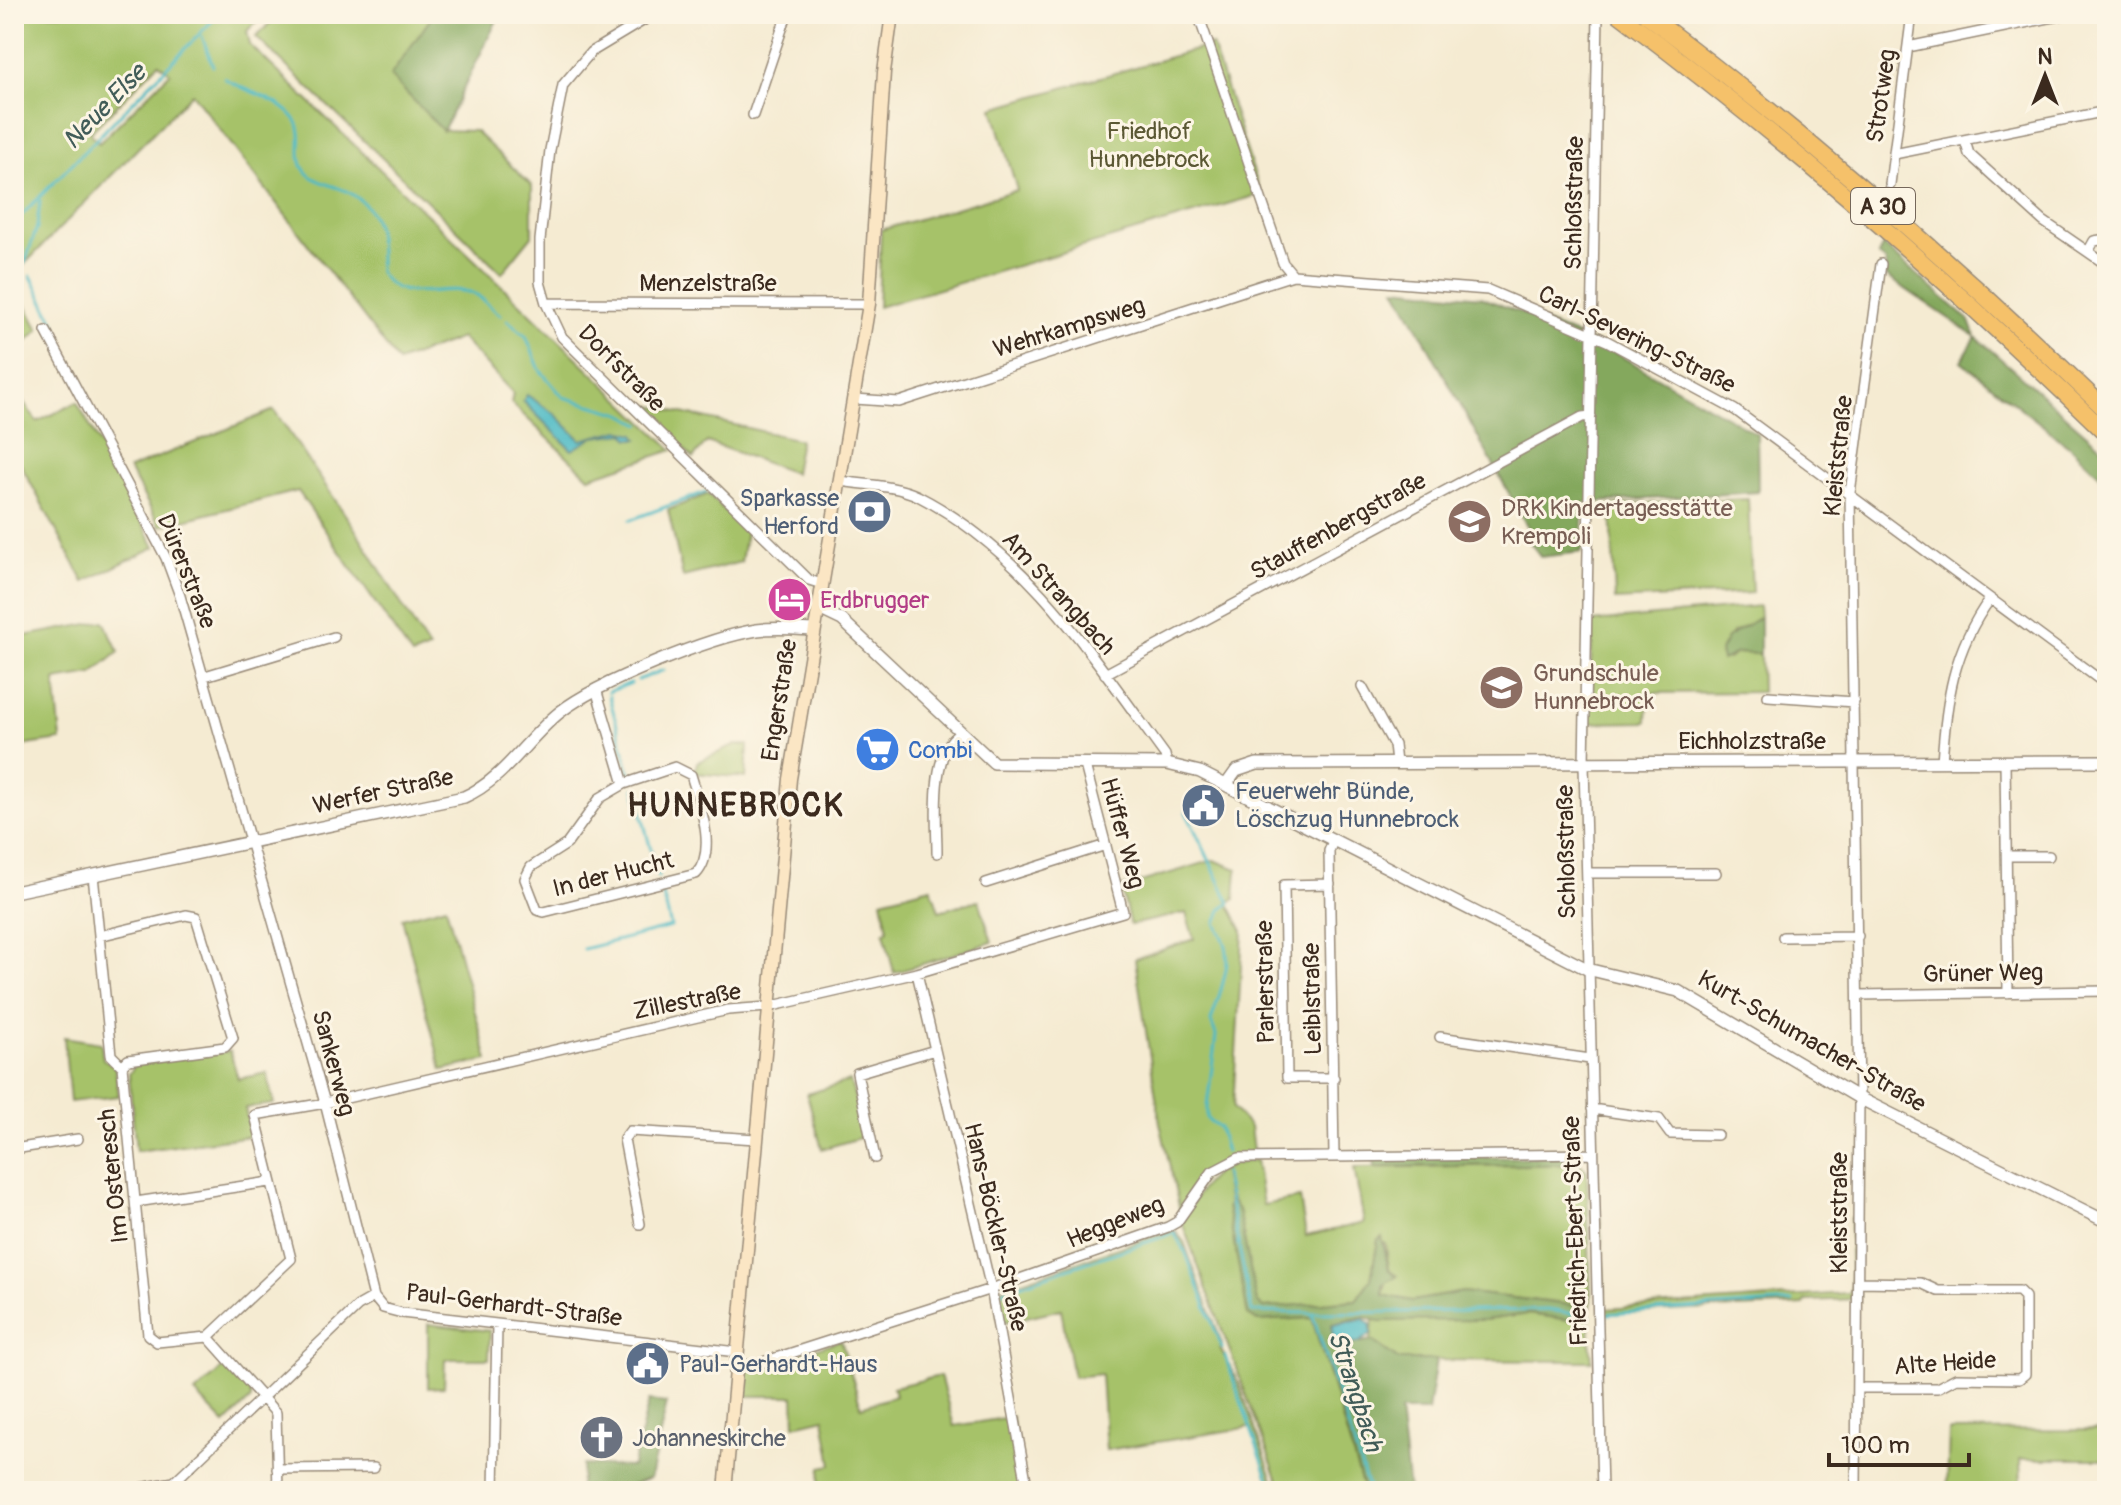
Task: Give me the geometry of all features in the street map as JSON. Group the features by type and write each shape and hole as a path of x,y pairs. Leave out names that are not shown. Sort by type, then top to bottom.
{"highway":[{"name":"A 30","path":"1646,14 1843,172 1956,270 2107,411"},
{"name":"A 30","path":"1622,16 1791,149 1911,251 2107,434"}],"main road":[{"name":"Engerstraße","path":"725,1491 790,779 812,630 855,399 869,304 884,72 892,14"}],"street":[{"name":"Dorfstraße","path":"654,14 591,52 563,85 550,150 540,240 540,282 546,303 562,337 809,580 822,584"},
{"path":"753,115 787,14"},
{"path":"1198,14 1283,263 1293,275"},
{"name":"Schloßstraße","path":"1587,969 1584,764 1598,14"},
{"name":"Strotweg","path":"1890,184 1912,14"},
{"path":"1908,47 2068,14"},
{"path":"1894,154 2107,111"},
{"path":"1965,141 1969,154 2043,221 2107,265"},
{"path":"2088,252 2094,241 2107,239"},
{"name":"Kleiststraße","path":"1856,1491 1859,995 1850,493 1881,264"},
{"name":"Carl-Severing-Straße","path":"1293,275 1474,287 1590,333 1735,410 2107,685"},
{"name":"Wehrkampsweg","path":"855,399 899,402 1293,275"},
{"name":"Menzelstraße","path":"546,303 869,304"},
{"name":"Dürerstraße","path":"46,331 166,558 205,676 252,841"},
{"name":"Stauffenbergstraße","path":"1105,674 1490,465 1582,417 1591,416"},
{"name":"Am Strangbach","path":"840,481 918,496 995,548 1075,632 1165,755 1167,764"},
{"path":"1942,762 1949,685 1955,661 1990,599"},
{"name":"Kurt-Schumacher-Straße","path":"817,608 842,620 994,763 1167,764 1188,768 1587,969 1678,991 1859,1098 2107,1222"},
{"name":"Werfer Straße","path":"14,892 472,794 494,780 558,714 596,689 732,635 782,628 812,630"},
{"path":"205,676 334,637"},
{"path":"1362,687 1394,745 1396,763"},
{"path":"596,689 624,784"},
{"path":"1768,696 1854,702"},
{"path":"937,853 938,769 954,736 960,733"},
{"path":"2005,761 2008,993"},
{"name":"Eichholzstraße","path":"1226,785 1236,771 1257,764 2107,761"},
{"name":"Hüffer Weg","path":"1085,765 1123,912"},
{"name":"In der Hucht","path":"675,767 691,775 707,830 702,869 696,874 544,912 537,910 529,892 527,872 567,844 600,798 624,784 675,767"},
{"name":"Sankerweg","path":"252,841 325,1103 374,1297"},
{"name":"Leiblstraße","path":"1333,841 1329,851 1334,1156"},
{"path":"986,883 1106,845"},
{"path":"2008,856 2049,856"},
{"path":"1587,873 1716,873"},
{"name":"Im Osteresch","path":"93,875 111,1055 122,1066 148,1335 157,1342 208,1337"},
{"name":"Parlerstraße","path":"1330,884 1284,885 1287,1078 1334,1078"},
{"name":"Zillestraße","path":"270,1182 255,1115 325,1103 728,1010 768,1007 917,973 1123,912"},
{"path":"99,936 186,915 196,917 233,1038 225,1047 128,1060 122,1066"},
{"path":"1783,937 1858,936"},
{"name":"Friedrich-Ebert-Straße","path":"1587,969 1602,1491"},
{"name":"Hans-Böckler-Straße","path":"917,973 991,1289 1028,1491"},
{"name":"Grüner Weg","path":"1859,995 2107,991"},
{"path":"1440,1037 1590,1059"},
{"path":"875,1158 857,1073 935,1050"},
{"path":"1592,1109 1659,1119 1670,1134 1717,1135"},
{"path":"640,1224 624,1139 630,1131 756,1139"},
{"path":"14,1149 78,1139"},
{"name":"Heggeweg","path":"736,1366 757,1364 991,1289 1168,1227 1177,1222 1212,1172 1239,1158 1593,1154"},
{"path":"136,1202 270,1182 291,1259 208,1337 276,1413 278,1491"},
{"name":"Alte Heide","path":"1858,1282 1921,1283 1938,1291 2019,1291 2025,1297 2025,1374 2019,1379 1956,1378 1937,1388 1858,1388"},
{"name":"Paul-Gerhardt-Straße","path":"124,1491 176,1486 358,1306 374,1297 383,1308 402,1313 737,1352"},
{"path":"494,1491 497,1325"},
{"path":"277,1469 374,1468"}],"green space":[{"path":"14,14 264,14 247,31 250,45 673,450 589,477 511,403 513,393 461,338 398,362 192,93 14,275","holes":["159,63 170,73 99,143 90,133"]},
{"path":"279,14 434,14 391,76 443,130 475,131 532,186 532,236 502,273 256,37"},
{"path":"434,14 500,14 443,131 390,76"},
{"name":"Friedhof Hunnebrock","path":"1212,45 1261,194 878,307 881,230 1017,190 993,108"},
{"path":"1883,245 1970,321 1976,337 1885,275 1886,262 1878,255"},
{"path":"14,282 39,330 14,353"},
{"path":"1396,288 1481,297 1601,345 1757,434 1758,492 1583,503 1582,552 1541,557 1528,540 1533,537"},
{"path":"1976,337 2107,452 2107,482 2070,447 1961,361"},
{"path":"14,388 37,422 77,402 155,547 84,582 14,452"},
{"path":"638,403 800,440 794,473 707,442 693,458"},
{"path":"274,410 355,529 429,649 412,656 298,491 160,526 129,469"},
{"path":"708,494 746,532 741,562 683,577 668,510"},
{"path":"1748,499 1752,593 1615,600 1611,505"},
{"path":"1759,606 1760,617 1748,627 1732,633 1720,655 1728,659 1737,653 1760,654 1761,692 1648,693 1647,722 1588,723 1593,622"},
{"path":"1760,617 1760,654 1737,653 1722,660 1720,651 1727,638"},
{"path":"104,621 119,652 92,674 55,680 61,740 14,747 14,638"},
{"path":"736,745 748,745 746,778 695,773 697,762"},
{"path":"1214,860 1237,869 1235,899 1228,902 1243,931 1233,1108 1250,1127 1253,1151 1210,1170 1180,1211 1160,1123 1135,959 1194,939 1186,913 1130,925 1121,888"},
{"path":"931,887 939,911 979,900 992,942 894,973 884,932 888,929 882,900"},
{"path":"446,906 488,1060 442,1070 402,918"},
{"path":"64,1037 101,1043 103,1059 115,1067 119,1096 70,1102"},
{"path":"230,1051 238,1079 267,1073 274,1104 245,1108 251,1136 136,1151 129,1074 136,1064"},
{"path":"850,1081 866,1136 822,1149 807,1094"},
{"path":"1575,1157 1580,1164 1375,1167 1374,1158"},
{"path":"1256,1160 1263,1205 1300,1198 1306,1236 1364,1223 1354,1168 1580,1164 1587,1171 1591,1307 1463,1292 1412,1301 1383,1295 1389,1270 1386,1244 1378,1240 1371,1279 1356,1300 1264,1308 1257,1302 1238,1210 1231,1200 1223,1171 1248,1315 1258,1321 1312,1318 1364,1491 1282,1491 1181,1220 1210,1178 1228,1167"},
{"path":"1231,1200 1238,1210 1257,1302 1264,1308 1356,1300 1371,1279 1378,1240 1382,1237 1389,1270 1397,1276 1383,1284 1383,1295 1412,1301 1463,1292 1587,1307 1588,1317 1570,1320 1529,1314 1485,1320 1379,1321 1363,1317 1332,1324 1332,1338 1342,1347 1371,1340 1399,1360 1436,1360 1428,1411 1400,1411 1409,1491 1364,1491 1312,1318 1258,1321 1248,1315 1227,1207"},
{"path":"1600,1216 1606,1309 1848,1293 1851,1288 1850,1218 1853,1218 1854,1299 1805,1301 1804,1305 1603,1314"},
{"path":"1173,1229 1184,1242 1222,1344 1220,1348 1239,1384 1277,1491 1272,1491 1251,1427 1106,1450 1101,1374 1073,1377 1061,1309 1001,1323 996,1299 999,1289"},
{"path":"1529,1314 1570,1320 1588,1317 1592,1361 1399,1360 1371,1340 1373,1320 1485,1320"},
{"path":"428,1324 490,1331 489,1359 445,1359 444,1387 428,1388"},
{"path":"841,1340 861,1407 895,1396 893,1387 940,1376 954,1426 1012,1417 1023,1491 819,1491 821,1467 832,1465 824,1418 795,1425 794,1396 742,1396 743,1372"},
{"path":"225,1366 250,1391 251,1399 225,1424 195,1393"},
{"path":"649,1401 667,1403 650,1478 617,1491 579,1491 583,1465 632,1467"},
{"path":"2107,1430 2107,1459 2020,1459 2021,1487 2065,1491 1947,1491 1949,1431"}],"water":[{"path":"527,395 555,414 581,440 620,430 635,434 638,439 630,439 625,433 594,437 572,450 523,401"},
{"path":"1364,1319 1371,1325 1371,1334 1358,1343 1343,1345 1332,1336 1333,1325"}],"waterway":[{"name":"Neue Else","path":"14,223 219,14"},
{"path":"202,36 213,66"},
{"path":"224,78 291,114 299,129 304,169 317,180 348,192 367,207 376,227 379,272 388,283 409,291 472,293 501,315"},
{"path":"25,263 37,227 40,201"},
{"path":"31,276 56,326"},
{"name":"Strangbach","path":"507,320 526,336 540,370 563,397 622,414 641,424"},
{"path":"630,520 706,492"},
{"path":"638,680 664,670"},
{"path":"608,692 631,683"},
{"path":"609,696 631,777"},
{"path":"635,789 658,877"},
{"name":"Strangbach","path":"1186,812 1230,903 1221,910 1216,923 1225,944 1227,959 1211,1021 1216,1035 1207,1107 1207,1119 1219,1127 1226,1152"},
{"path":"583,949 671,927 661,887"},
{"name":"Strangbach","path":"1224,1172 1252,1312 1312,1313 1369,1491"},
{"path":"1002,1291 1174,1233 1185,1251 1222,1348"},
{"path":"998,1296 1003,1323"},
{"path":"1605,1314 1793,1302"},
{"path":"1314,1313 1548,1310 1590,1316"},
{"path":"1225,1356 1273,1491"}],"place":[{"name":"Sparkasse Herford","path":"870,512"},
{"name":"DRK Kindertagesstätte Krempoli","path":"1470,522"},
{"name":"Erdbrugger","path":"789,600"},
{"name":"Grundschule Hunnebrock","path":"1502,687"},
{"name":"Combi","path":"877,750"},
{"name":"Feuerwehr Bünde, Löschzug Hunnebrock","path":"1204,805"},
{"name":"Paul-Gerhardt-Haus","path":"648,1364"},
{"name":"Johanneskirche","path":"601,1438"}],"district":[{"name":"HUNNEBROCK","path":"736,805"}]}
